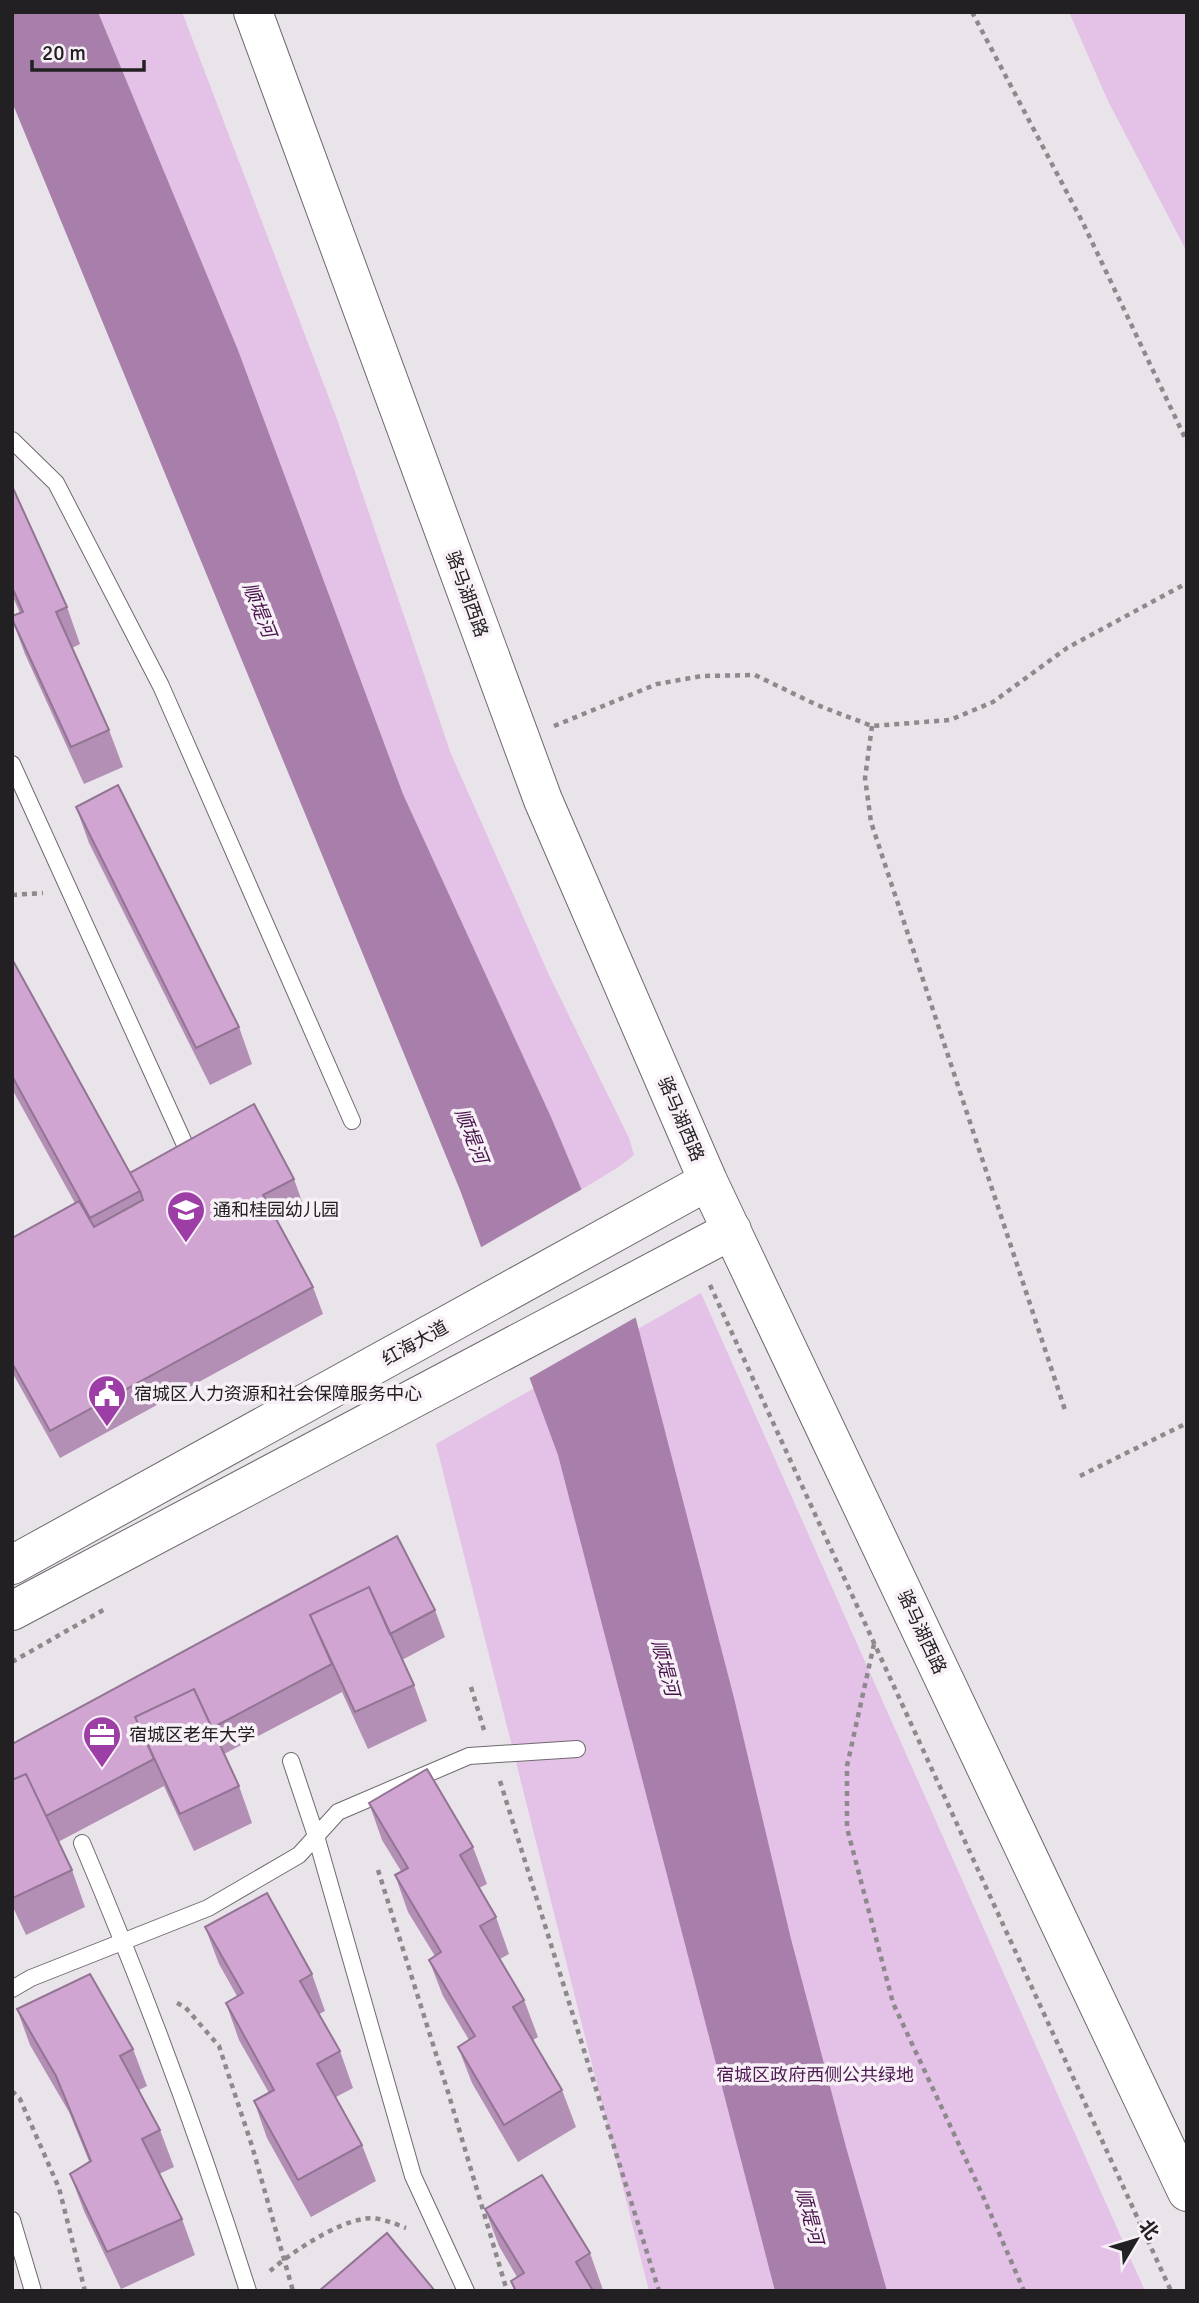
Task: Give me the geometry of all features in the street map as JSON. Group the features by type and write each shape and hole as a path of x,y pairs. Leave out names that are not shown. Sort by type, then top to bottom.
{"street":[{"name":"骆马湖西路","path":"253,12 543,800 708,1181 1187,2192"},
{"name":"红海大道","path":"12,1565 708,1181"},
{"path":"12,1611 732,1230"}],"lane":[{"path":"12,440 57,482 161,686 352,1121"},
{"path":"12,764 186,1147"},
{"path":"12,1989 31,1978 208,1908 299,1855 338,1812 469,1756 577,1749"},
{"path":"291,1761 316,1836 413,2176 466,2291"},
{"path":"82,1843 124,1941 229,2231 247,2290"},
{"path":"12,2220 33,2291"}],"path":[{"path":"972,12 1083,222 1187,442"},
{"path":"521,740 657,684 702,676 755,675 817,705 872,726 950,720 993,702 1067,648 1187,583"},
{"path":"872,726 864,778 872,821 1065,1410"},
{"path":"680,1257 874,1643 1171,2291"},
{"path":"1080,1476 1187,1423"},
{"path":"874,1643 847,1766 847,1828 893,2003 1024,2291"},
{"path":"471,1687 659,2291"},
{"path":"378,1870 449,2092 507,2291"},
{"path":"139,1983 185,2007 219,2046 252,2146 293,2291"},
{"path":"12,2091 20,2099 60,2188 85,2291"},
{"path":"247,2290 285,2258 336,2229 363,2218 390,2221 431,2239 449,2253"}],"green space":[{"path":"98,12 182,12 337,419 451,754 549,975 629,1138 634,1155 581,1190 551,1117 403,794 238,350"},
{"path":"1069,12 1187,12 1187,252 1108,101"},
{"name":"宿城区政府西侧公共绿地","path":"701,1293 1145,2291 649,2291 436,1444"}],"water":[{"name":"顺堤河","path":"12,12 98,12 238,350 403,794 551,1117 636,1319 734,1698 791,1939 887,2291 775,2291 558,1455 460,1190 12,102"}],"pier":[{"path":"584,1188 638,1316 526,1380 478,1249"}],"building":[{"path":"12,486 67,607 56,612 109,730 71,747 12,619 12,616 23,612 12,587"},
{"path":"118,785 239,1027 196,1048 76,807"},
{"path":"12,959 140,1191 90,1218 12,1076"},
{"path":"254,1104 294,1179 263,1195 313,1287 50,1431 12,1363 12,1238 79,1201 94,1227 143,1200 130,1173"},
{"path":"397,1536 435,1610 390,1634 369,1587 310,1615 332,1664 212,1728 194,1689 135,1717 154,1759 46,1816 26,1774 12,1780 12,1744"},
{"path":"369,1587 414,1685 355,1712 310,1615"},
{"path":"194,1689 239,1786 180,1814 135,1717"},
{"path":"427,1769 473,1847 460,1855 496,1917 480,1926 524,2000 513,2007 562,2090 504,2125 458,2047 475,2036 429,1960 441,1952 395,1875 408,1868 369,1803"},
{"path":"26,1774 72,1870 13,1898 12,1780"},
{"path":"267,1893 312,1974 300,1981 340,2051 317,2064 362,2145 298,2180 254,2101 274,2090 226,2003 243,1993 205,1927"},
{"path":"90,1974 133,2049 120,2056 160,2130 142,2139 182,2219 107,2252 70,2174 91,2161 56,2076 17,2009"},
{"path":"542,2175 590,2253 576,2262 593,2291 516,2291 511,2281 524,2273 485,2209"},
{"path":"387,2233 435,2291 319,2291"}],"place":[{"name":"通和桂园幼儿园","path":"186,1244"},
{"name":"宿城区人力资源和社会保障服务中心","path":"107,1428"},
{"name":"宿城区老年大学","path":"102,1769"}]}
